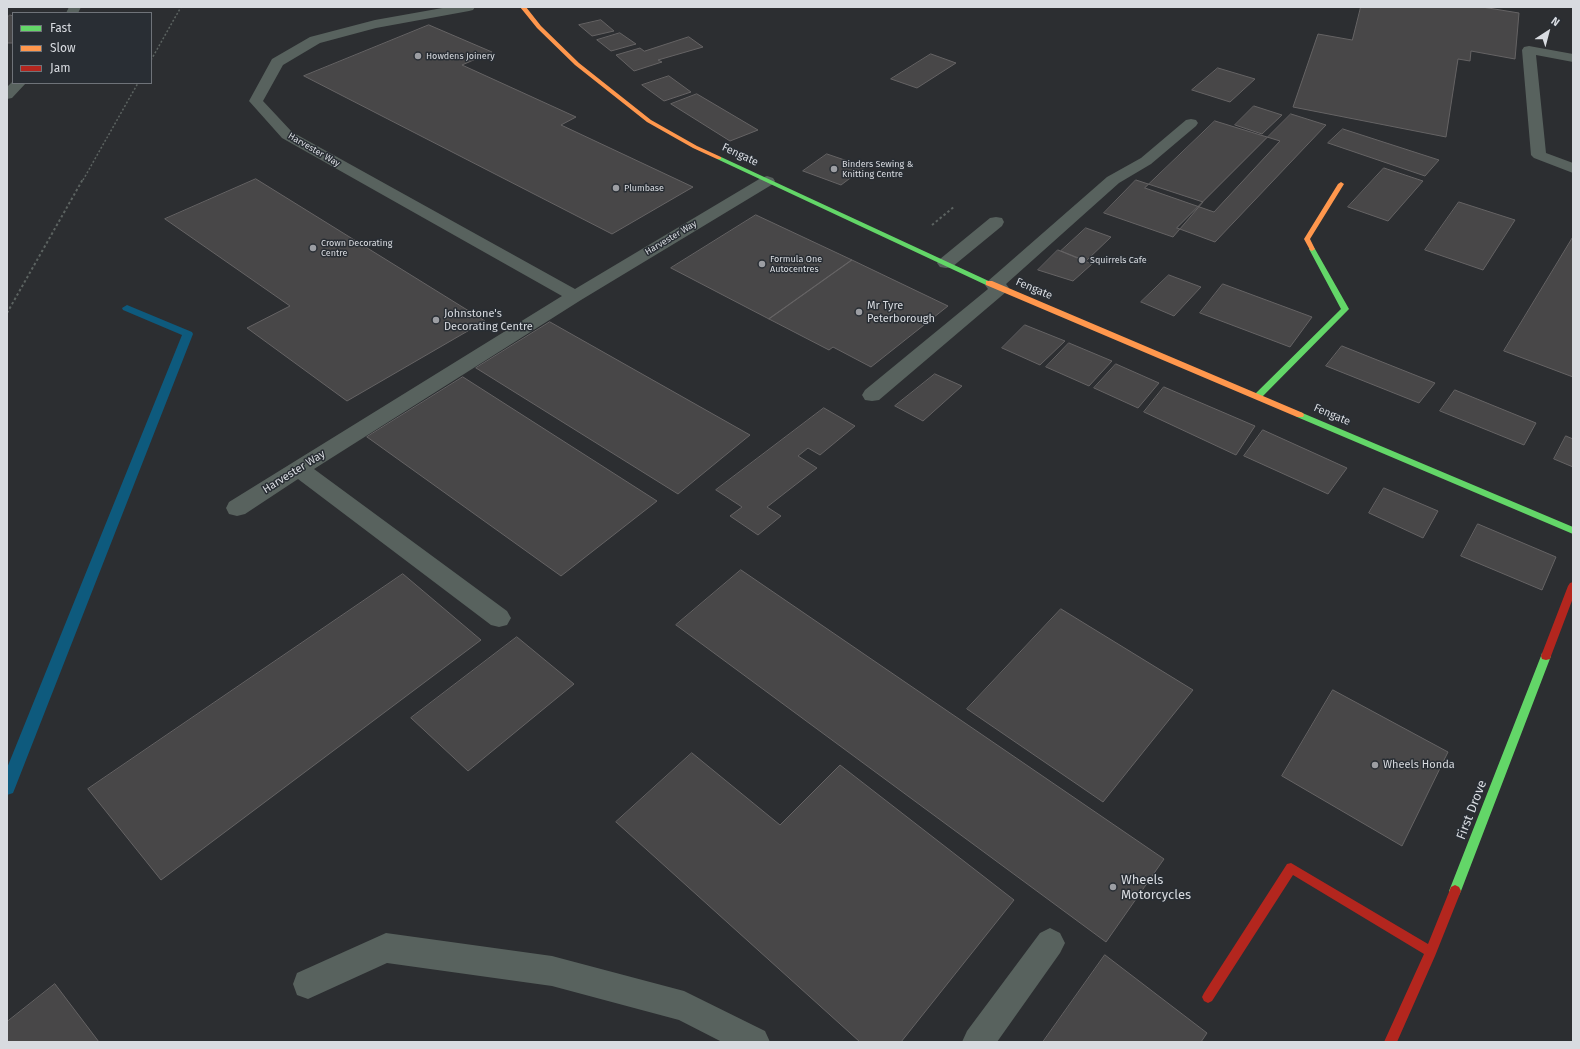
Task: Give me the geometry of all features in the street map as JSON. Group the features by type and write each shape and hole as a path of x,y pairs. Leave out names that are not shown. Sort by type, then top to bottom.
{"street":[{"name":"Harvester Way","path":"469,7 375,24 315,40 277,62 256,102 287,135 575,296"},
{"name":"Fengate","path":"523,7 539,27 577,64 649,121 695,147 997,287 1258,396 1573,531"},
{"path":"1573,58 1529,50 1539,155 1573,168"},
{"path":"7,95 18,84"},
{"path":"872,394 997,287 1113,180 1146,161 1191,123"},
{"name":"Harvester Way","path":"237,508 575,296 767,181"},
{"path":"1258,396 1345,309 1306,238 1341,184"},
{"path":"946,263 996,222"},
{"path":"299,469 499,618"},
{"name":"First Drove","path":"1390,1042 1431,952 1573,586"},
{"path":"1208,997 1291,868 1431,952"},
{"path":"978,1042 1050,943"},
{"path":"308,984 386,948 552,971 684,1006 754,1042"}],"path":[{"path":"152,58 181,7"},
{"path":"7,313 137,84"}],"building":[{"path":"1361,7 1482,7 1519,13 1515,59 1471,51 1470,61 1458,59 1446,137 1293,107 1318,34 1352,40"},
{"path":"10,15 12,16 12,43 7,43 7,18"},
{"path":"601,20 614,31 592,36 579,25"},
{"path":"429,25 492,52 462,65 576,117 561,125 693,187 612,234 304,76"},
{"path":"620,33 636,44 611,51 597,40"},
{"path":"689,37 703,47 658,60 662,62 634,71 616,55 640,48 644,51"},
{"path":"931,54 956,63 917,88 891,79"},
{"path":"1218,68 1255,79 1230,102 1192,90"},
{"path":"669,76 691,92 664,101 642,85"},
{"path":"697,94 758,130 730,141 671,104"},
{"path":"1254,106 1282,115 1262,134 1235,125"},
{"path":"1291,114 1326,125 1215,242 1177,228"},
{"path":"1215,121 1280,141 1214,212 1145,188"},
{"path":"1343,129 1439,160 1425,176 1328,143"},
{"name":"Binders Sewing & Knitting Centre","path":"827,154 865,167 841,185 803,171"},
{"path":"1384,168 1423,181 1388,221 1348,207"},
{"path":"256,179 485,321 347,401 247,328 290,306 165,219"},
{"path":"1136,180 1203,202 1173,237 1104,213"},
{"path":"1459,202 1515,220 1483,270 1425,250"},
{"name":"Formula One Autocentres","path":"756,215 852,260 769,319 671,268"},
{"path":"1086,228 1111,237 1086,261 1061,251"},
{"path":"1573,237 1573,377 1504,351"},
{"path":"1058,250 1092,264 1073,281 1038,270"},
{"name":"Mr Tyre Peterborough","path":"852,260 948,306 871,367 833,347 829,350 769,319"},
{"path":"1169,275 1201,287 1174,316 1141,302"},
{"path":"1223,284 1312,317 1290,347 1200,313"},
{"path":"550,322 750,435 678,494 476,368"},
{"path":"1025,325 1065,341 1040,365 1002,348"},
{"path":"1069,343 1112,361 1089,386 1046,367"},
{"path":"1342,346 1435,383 1419,403 1326,366"},
{"path":"1116,364 1159,383 1138,408 1094,388"},
{"path":"935,374 962,386 923,421 895,406"},
{"path":"463,377 657,501 561,576 367,437"},
{"path":"1164,387 1255,426 1236,455 1144,412"},
{"path":"1455,390 1536,423 1524,445 1440,411"},
{"path":"824,408 855,426 820,455 808,448 798,456 817,468 767,507 781,516 758,535 730,516 742,507 716,490"},
{"path":"1263,430 1347,468 1328,494 1244,456"},
{"path":"1566,436 1573,439 1573,467 1554,459"},
{"path":"1384,488 1438,511 1423,538 1369,513"},
{"path":"1478,524 1556,557 1542,590 1461,556"},
{"path":"741,570 1164,859 1106,942 676,625"},
{"path":"403,574 481,640 161,880 88,789"},
{"path":"1061,609 1193,690 1103,802 967,709"},
{"path":"517,637 574,684 468,771 411,718"},
{"path":"1333,690 1448,752 1402,846 1282,776"},
{"path":"692,753 780,825 840,765 1014,900 901,1042 860,1042 616,822"},
{"path":"1105,955 1207,1033 1201,1042 1043,1042"},
{"path":"55,984 99,1042 7,1042 7,1022"}],"waterway":[{"path":"7,788 188,334 127,308"}],"traffic: fast":[{"path":"719,158 989,283"},
{"path":"1258,396 1345,309 1312,249"},
{"path":"1300,415 1573,531"},
{"path":"1455,891 1546,656"}],"traffic: slow":[{"path":"523,7 539,27 577,64 649,121 695,147 719,158"},
{"path":"1312,249 1307,239 1341,184"},
{"path":"989,283 1300,415"}],"traffic: jam":[{"path":"1546,656 1573,586"},
{"path":"1208,997 1291,868 1431,952"},
{"path":"1390,1042 1431,952 1455,891"}],"place":[{"name":"Howdens Joinery","path":"418,56"},
{"name":"Binders Sewing & Knitting Centre","path":"834,169"},
{"name":"Plumbase","path":"616,188"},
{"name":"Crown Decorating Centre","path":"313,248"},
{"name":"Squirrels Cafe","path":"1082,260"},
{"name":"Formula One Autocentres","path":"762,264"},
{"name":"Mr Tyre Peterborough","path":"859,312"},
{"name":"Johnstone's Decorating Centre","path":"436,320"},
{"name":"Wheels Honda","path":"1375,765"},
{"name":"Wheels Motorcycles","path":"1113,887"}]}
